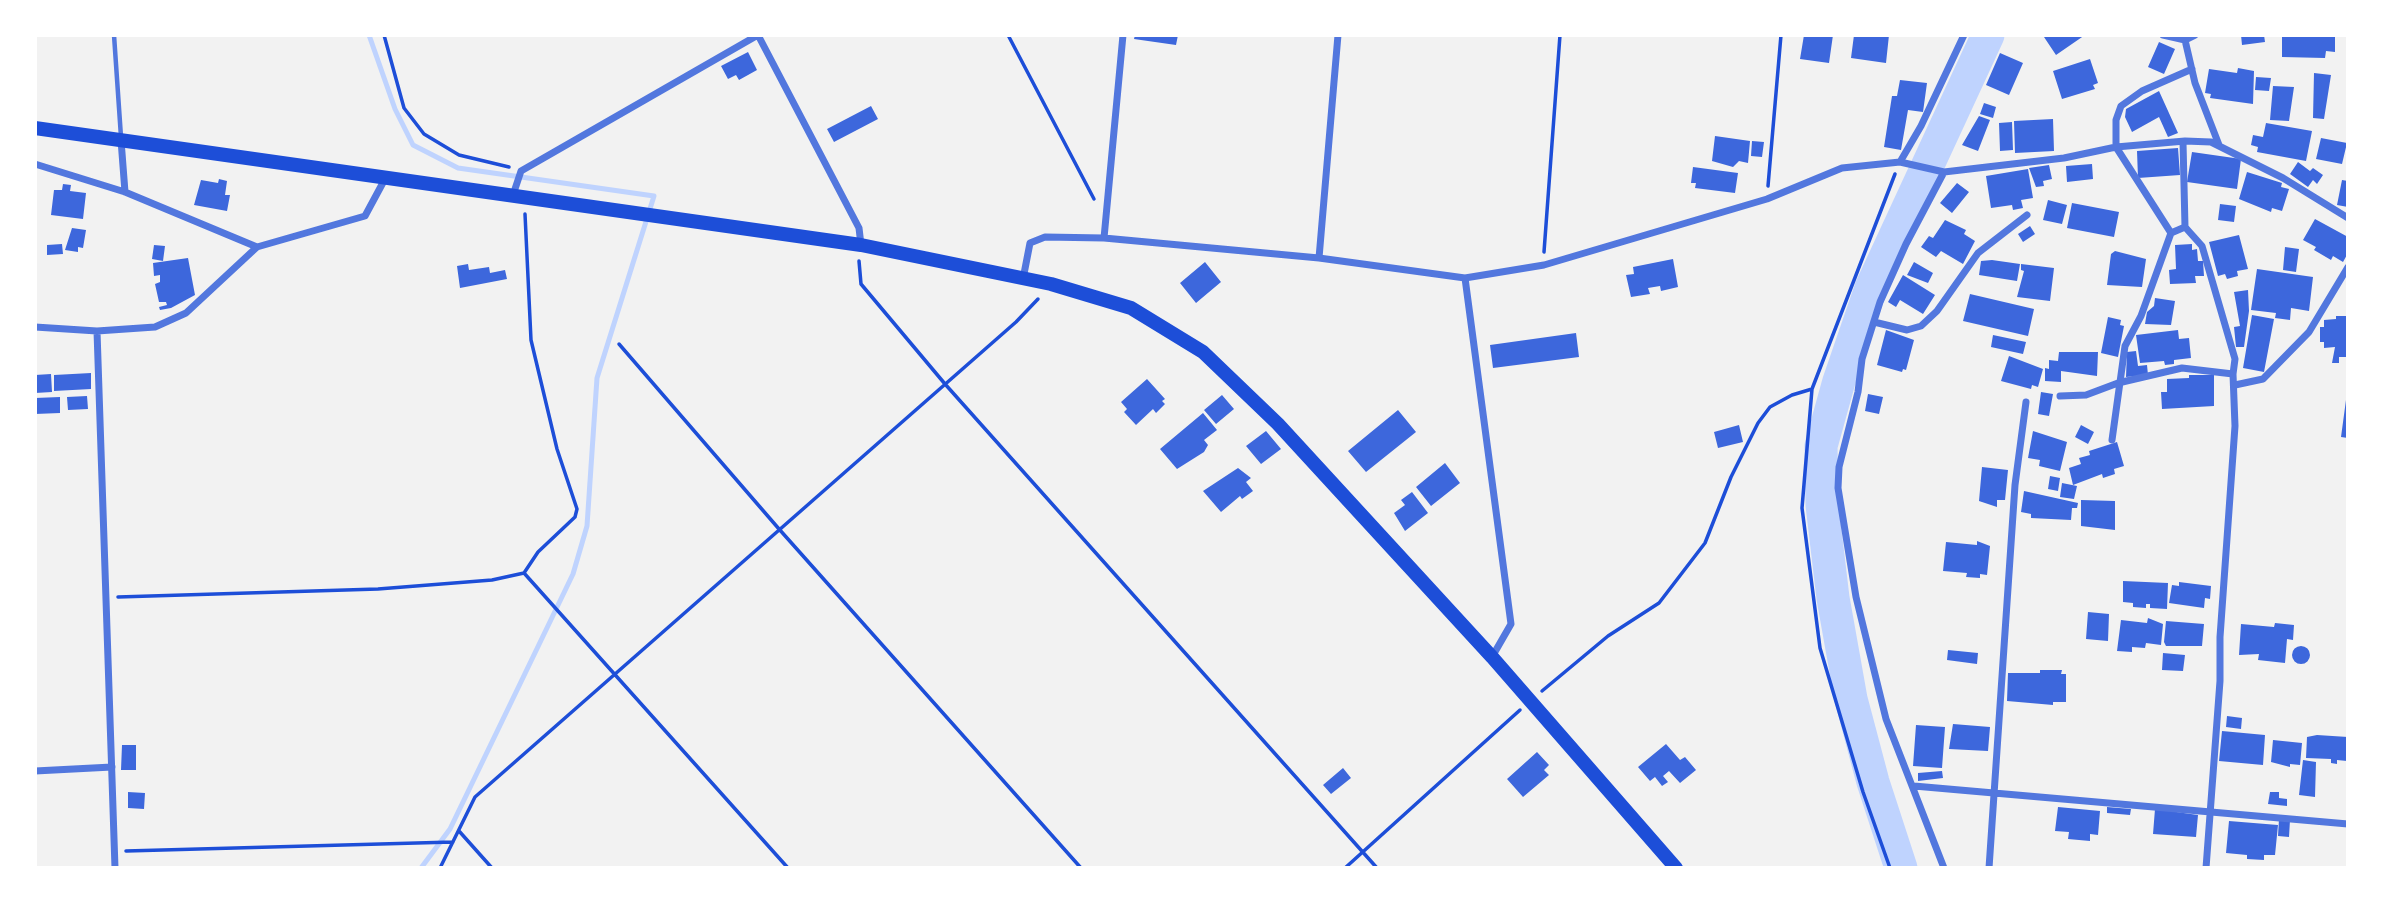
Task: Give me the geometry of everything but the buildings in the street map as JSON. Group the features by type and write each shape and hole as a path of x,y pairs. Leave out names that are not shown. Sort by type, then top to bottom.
{"main road":[{"path":"35,128 121,138 861,245 1051,284 1131,308 1203,352 1278,424 1492,657 1676,868"}],"street":[{"path":"519,197 521,171 758,35 859,228 861,245"},
{"path":"1104,238 1123,35"},
{"path":"1319,258 1338,35"},
{"path":"1904,163 1964,35"},
{"path":"2162,35 2185,40 2195,35"},
{"path":"2185,40 2192,69 2220,147"},
{"path":"2171,233 2116,147 2116,120 2121,106 2143,91 2192,69"},
{"path":"121,138 124,191"},
{"path":"2183,142 2185,227 2202,246 2235,359 2232,374 2235,385 2220,681 2206,868"},
{"path":"1023,279 1030,243 1045,237 1104,238 1319,258 1465,278 1544,265 1767,199 1842,169 1904,163 1944,172 2064,158 2116,147 2183,142 2211,142 2283,177 2348,218"},
{"path":"35,164 124,191 257,247"},
{"path":"1944,172 1906,244 1874,322 1862,359 1858,392 1839,467 1839,508 1856,597 1886,719 1944,868"},
{"path":"35,327 97,331 156,327 186,313 257,247 365,216 386,177"},
{"path":"1874,322 1907,330 1921,327 1937,311 1978,253 2027,215"},
{"path":"2112,440 2125,346 2141,316 2171,233 2185,227"},
{"path":"2235,385 2263,379 2309,332 2348,267"},
{"path":"1465,278 1511,624 1492,657"},
{"path":"97,331 115,868"},
{"path":"2060,396 2085,395 2118,383 2182,368 2232,374"},
{"path":"1989,868 2015,485 2026,402"},
{"path":"35,771 112,767"},
{"path":"1914,786 2210,809 2348,824"}],"lane":[{"path":"114,35 121,138"}],"path":[{"path":"384,35 404,108 424,134 459,155 521,171"},
{"path":"1008,35 1021,64 1078,163 1105,223"},
{"path":"1544,265 1560,35"},
{"path":"1767,199 1781,35"},
{"path":"1889,868 1820,648 1802,508 1812,389 1904,163"},
{"path":"106,597 378,589 492,580 524,573 538,552 575,517 577,509 557,449 531,340 519,197"},
{"path":"861,245 861,284 945,384 1377,868"},
{"path":"440,868 475,797 1016,322 1051,284"},
{"path":"619,344 1080,868"},
{"path":"1345,868 1529,702 1608,636 1659,603 1705,543 1731,477 1758,423 1770,407 1792,395 1812,389"},
{"path":"524,573 788,868"},
{"path":"459,831 492,868"},
{"path":"115,851 453,842"}],"waterway":[{"path":"369,35 395,109 413,145 458,168 654,196 597,378 587,526 573,574 450,829 421,868"},
{"path":"1901,868 1873,782 1851,699 1833,598 1822,505 1821,446 1839,381 1871,288 1988,35"}]}
